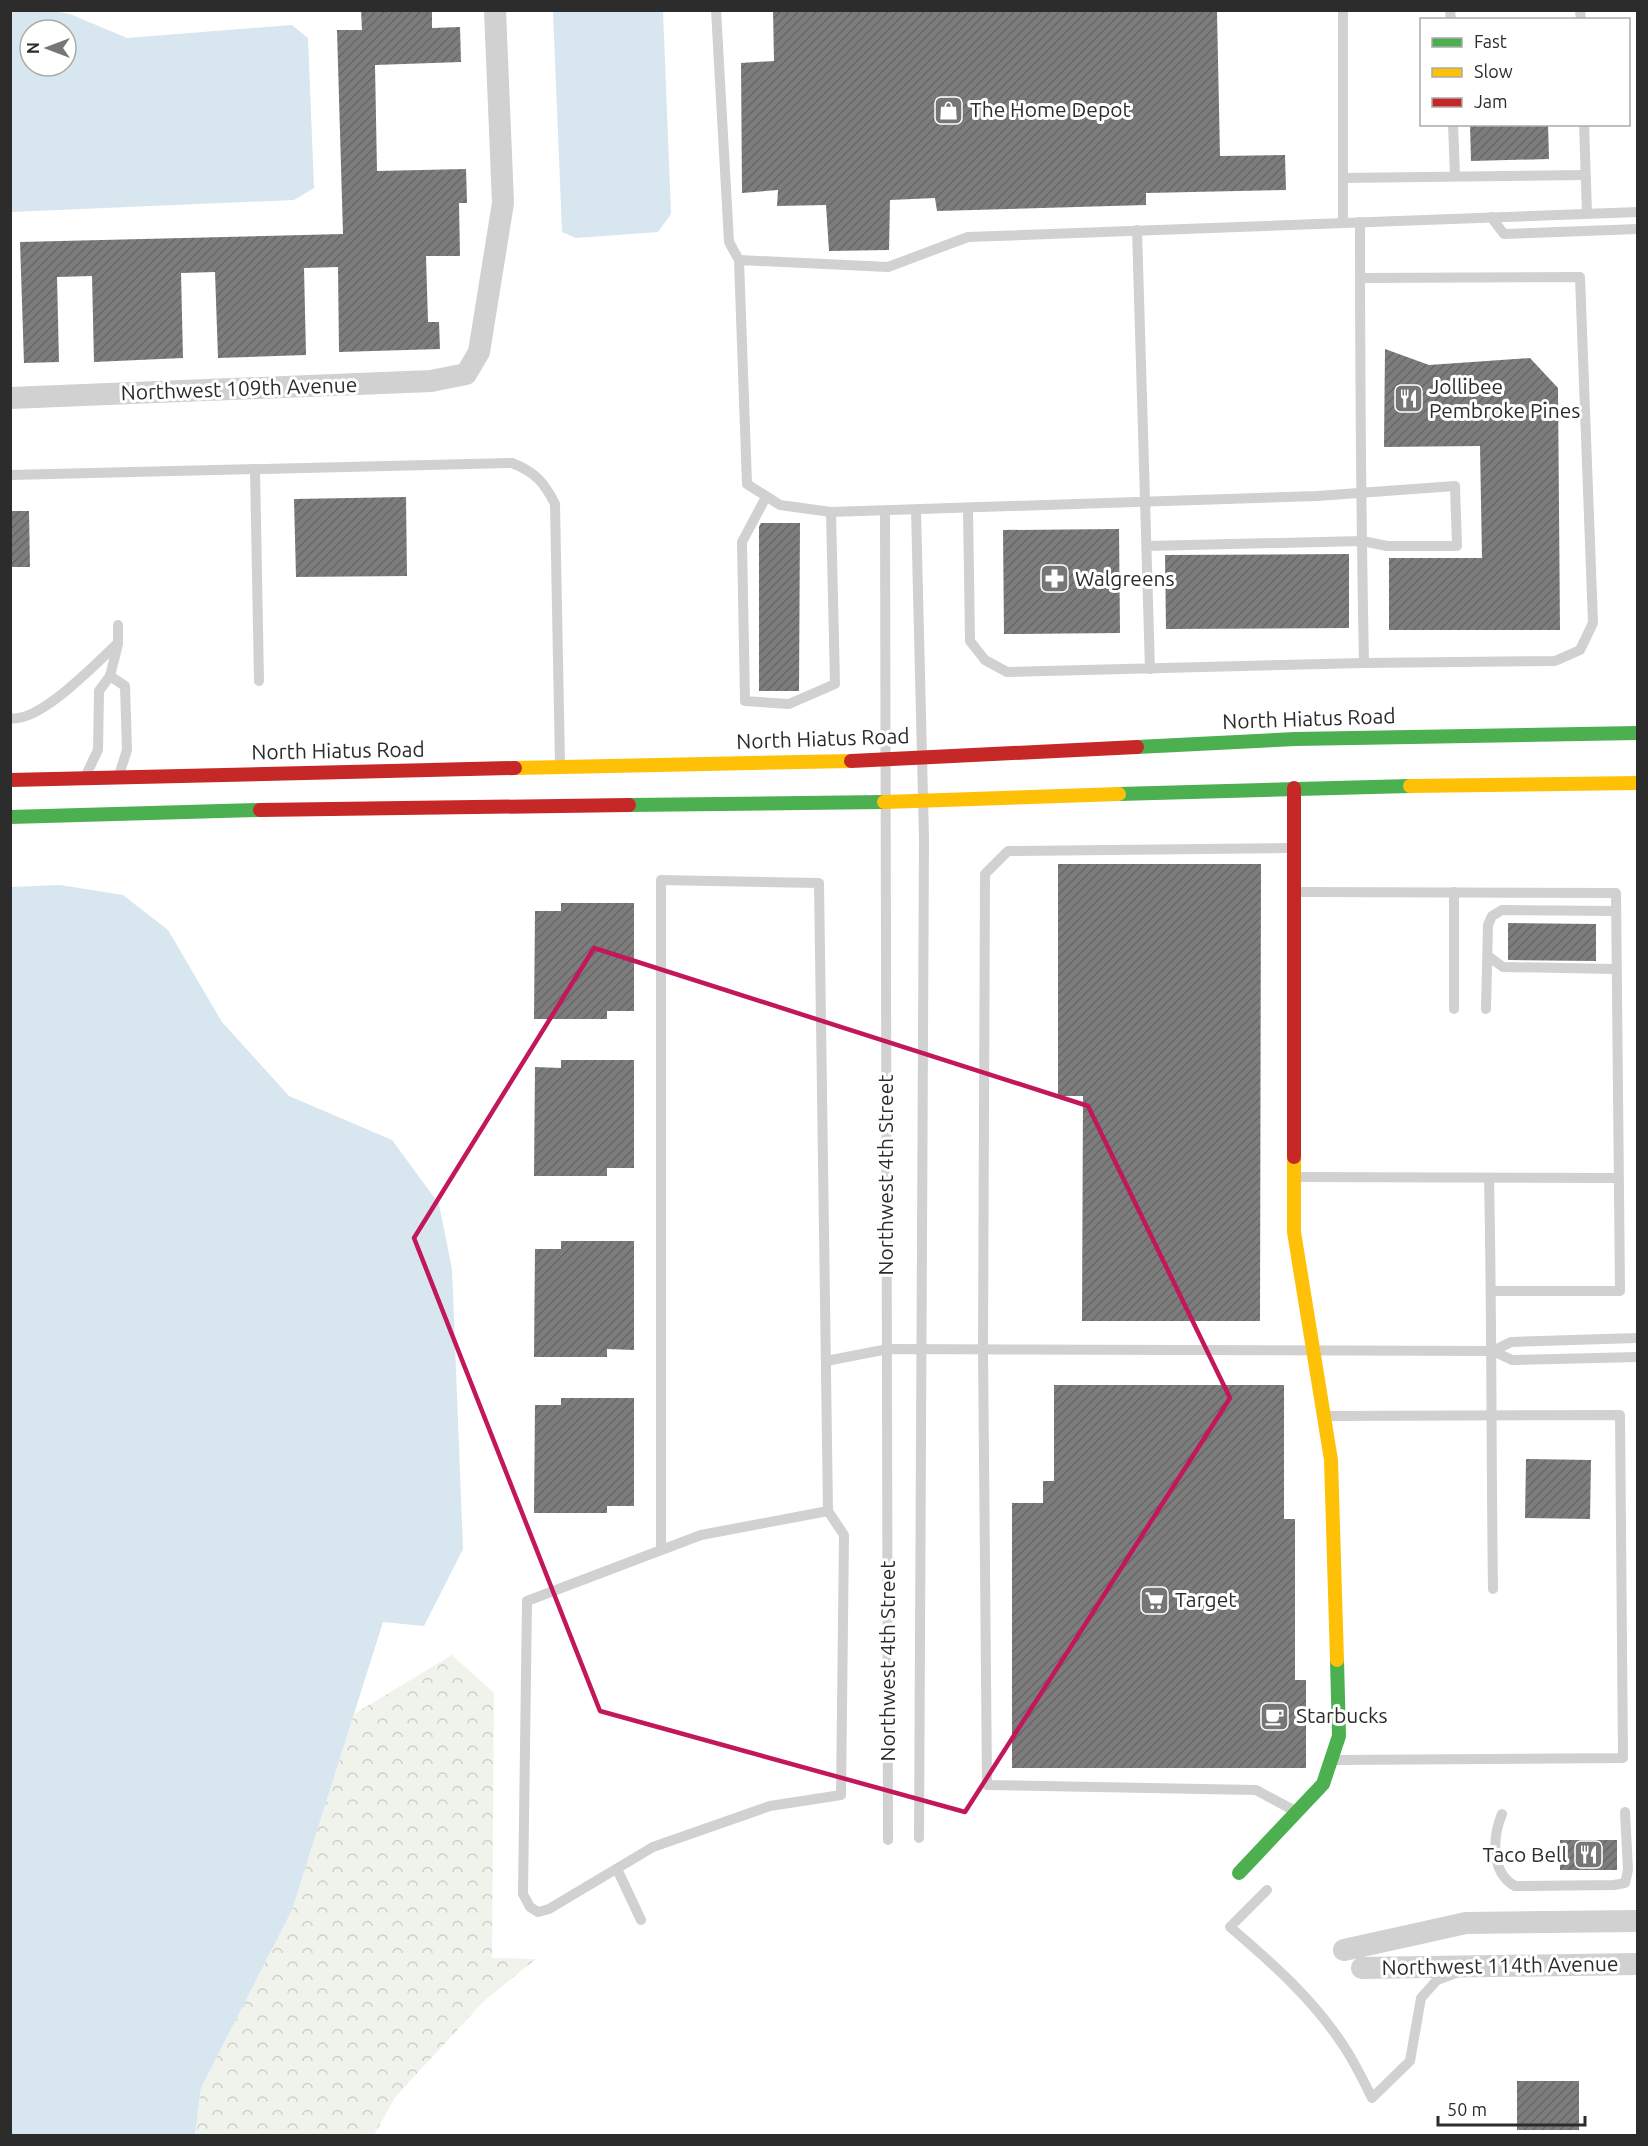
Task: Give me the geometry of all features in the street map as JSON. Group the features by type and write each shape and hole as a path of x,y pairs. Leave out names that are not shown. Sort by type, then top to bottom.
{"main road":[{"name":"North Hiatus Road","path":"10,780 886,760 1295,739 1638,733"},
{"path":"100,792 118,776"},
{"path":"10,817 211,811 885,802 1294,788 1638,783"},
{"path":"1239,1873 1323,1784 1333,1760 1339,1736 1331,1460 1294,1232 1294,788"},
{"path":"10,805 71,801"}],"street":[{"name":"Northwest 109th Avenue","path":"10,398 431,381 466,374 479,352 503,203 495,10"},
{"name":"Northwest 114th Avenue","path":"1344,1950 1466,1923 1638,1921"},
{"name":"Northwest 114th Avenue","path":"1362,1968 1638,1964"}],"lane":[{"path":"716,10 729,242 739,260 747,484 766,497 780,505 831,512 1361,494 1384,489 1455,486 1457,546 1387,546 1362,541 1147,546"},
{"path":"1343,10 1343,222"},
{"path":"1453,126 1455,176"},
{"path":"1584,126 1587,213"},
{"path":"1343,178 1585,175"},
{"path":"739,260 888,267 968,237 1638,212"},
{"path":"1491,217 1504,234 1638,230"},
{"path":"1360,222 1364,663"},
{"path":"1137,230 1150,669"},
{"path":"968,509 970,641 985,660 1007,672 1364,663 1555,661 1580,650 1593,623 1580,277 1360,278"},
{"path":"10,475 512,463 529,469 544,482 555,504 560,767"},
{"path":"255,469 259,681"},
{"path":"766,497 742,542 745,701 789,704 835,684 831,512"},
{"name":"Northwest 4th Street","path":"916,510 923,801 919,1838"},
{"name":"Northwest 4th Street","path":"885,511 888,1839"},
{"path":"83,778 98,750 99,691 110,676 118,644 118,625"},
{"path":"10,718 15,719 42,710 118,644"},
{"path":"110,676 125,686 127,750 118,776"},
{"path":"1293,848 1008,851 985,874 984,1350 987,1785 1256,1790 1296,1811"},
{"path":"661,1550 661,880 819,883 828,1511 844,1536 841,1795 770,1806 653,1847 549,1909 538,1912 530,1907 523,1894 527,1600 702,1536 828,1511"},
{"path":"1293,892 1616,893 1620,1291 1492,1291"},
{"path":"1454,892 1454,1009"},
{"path":"1486,1009 1488,925 1492,916 1502,910 1616,911"},
{"path":"1488,956 1503,967 1616,969"},
{"path":"1293,1177 1618,1178"},
{"path":"1489,1178 1493,1351 1491,1415 1493,1589"},
{"path":"1493,1351 1510,1342 1638,1338"},
{"path":"826,1361 888,1349 1493,1351 1512,1360 1638,1357"},
{"path":"1324,1416 1620,1414 1623,1758 1333,1760"},
{"path":"1502,1814 1498,1823 1496,1852 1498,1870 1504,1880 1515,1886 1581,1886 1625,1883 1628,1870 1625,1812"},
{"path":"617,1869 641,1920"},
{"path":"1267,1890 1230,1927 1273,1963 1309,2001 1343,2044 1372,2098 1410,2061 1421,1998 1437,1980 1470,1967"}],"highlighted area":[{"path":"594,948 1088,1106 1230,1398 965,1812 600,1711 414,1238"}],"green space":[{"path":"452,1655 494,1693 492,1958 536,1959 485,2000 396,2096 374,2135 195,2136 201,2088 292,1910 354,1714"}],"shaded area":[{"path":"10,11 54,11 70,14 127,38 292,25 308,38 314,188 294,200 11,212"},
{"path":"553,11 663,11 671,214 658,232 576,238 562,232"},
{"path":"60,885 123,895 168,930 222,1022 289,1096 392,1140 439,1204 452,1269 463,1549 424,1626 383,1622 292,1910 201,2088 195,2135 11,2135 10,887"}],"building":[{"path":"361,10 432,10 432,28 460,27 461,62 375,65 377,171 466,169 467,203 459,203 460,256 426,256 428,322 439,322 440,349 339,352 338,267 304,268 306,355 218,358 215,272 181,273 183,358 94,362 92,276 57,277 59,362 24,363 20,242 343,234 337,30 362,30"},
{"name":"The Home Depot","path":"773,10 1217,12 1220,156 1285,155 1286,190 1146,193 1146,205 937,211 935,198 890,200 889,250 829,251 826,205 777,206 778,190 742,193 741,63 774,61"},
{"path":"1470,126 1548,126 1549,159 1471,161"},
{"path":"1385,349 1429,365 1530,358 1558,388 1560,630 1389,630 1389,558 1482,558 1480,446 1384,447"},
{"path":"406,497 407,576 296,577 294,499"},
{"path":"10,511 29,511 30,567 10,567"},
{"path":"761,523 800,523 799,691 759,691 759,527"},
{"name":"Walgreens","path":"1119,529 1120,633 1004,634 1003,530"},
{"path":"1349,554 1349,628 1166,629 1165,555"},
{"path":"1058,864 1261,864 1260,1321 1082,1321 1083,1096 1058,1096"},
{"path":"561,903 634,903 634,1011 607,1011 607,1019 534,1019 535,911 561,911"},
{"path":"1508,923 1596,924 1596,961 1508,960"},
{"path":"561,1060 634,1060 634,1168 607,1168 607,1176 534,1176 535,1067 561,1068"},
{"path":"561,1241 634,1241 634,1350 607,1349 607,1357 534,1357 535,1249 561,1249"},
{"name":"Target","path":"1054,1385 1284,1385 1284,1519 1295,1519 1295,1680 1306,1680 1306,1768 1012,1768 1012,1503 1043,1503 1043,1481 1054,1481"},
{"path":"561,1398 634,1398 634,1506 607,1506 607,1513 534,1513 535,1405 561,1405"},
{"path":"1526,1459 1591,1460 1590,1519 1525,1518"},
{"name":"Taco Bell","path":"1560,1840 1617,1840 1617,1870 1560,1870"},
{"path":"1517,2081 1579,2081 1579,2130 1517,2130"}],"traffic: fast":[{"path":"1137,747 1295,739 1638,733"},
{"path":"1119,794 1410,786"},
{"path":"629,805 884,802"},
{"path":"10,817 260,810"},
{"path":"1239,1873 1323,1784 1339,1736 1337,1660"}],"traffic: slow":[{"path":"515,768 851,761"},
{"path":"1410,786 1638,783"},
{"path":"884,802 1119,794"},
{"path":"1294,1157 1294,1232 1331,1460 1337,1660"}],"traffic: jam":[{"path":"851,761 1137,747"},
{"path":"10,780 515,768"},
{"path":"1294,788 1294,1157"},
{"path":"260,810 629,805"}],"place":[{"name":"The Home Depot","path":"949,110"},
{"name":"Jollibee Pembroke Pines","path":"1408,399"},
{"name":"Walgreens","path":"1054,579"},
{"name":"Target","path":"1154,1600"},
{"name":"Starbucks","path":"1275,1716"},
{"name":"Taco Bell","path":"1588,1855"}]}
